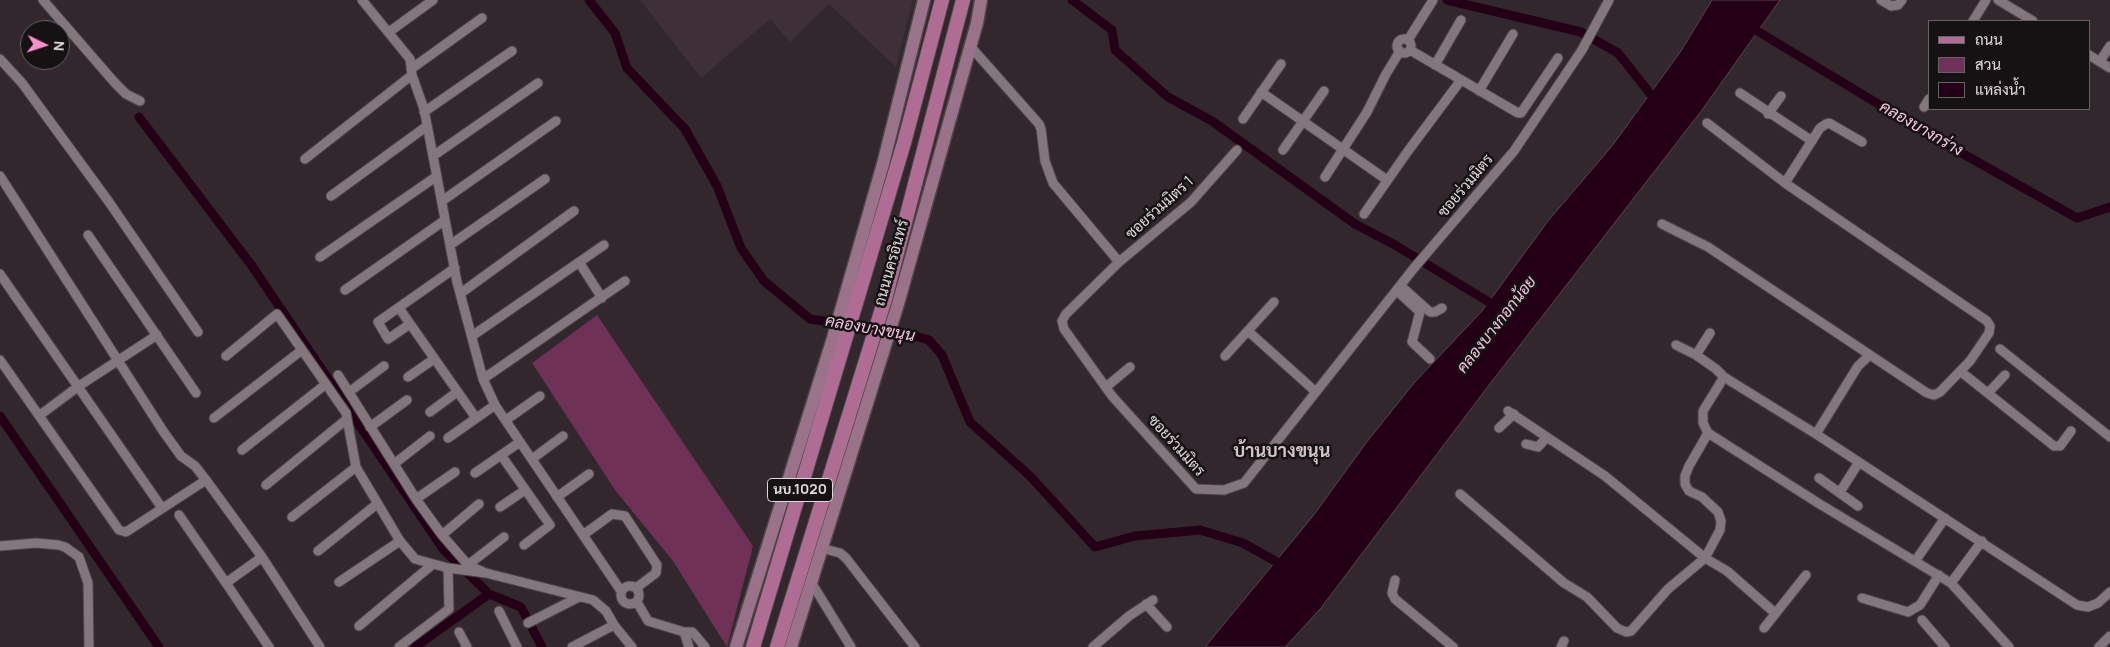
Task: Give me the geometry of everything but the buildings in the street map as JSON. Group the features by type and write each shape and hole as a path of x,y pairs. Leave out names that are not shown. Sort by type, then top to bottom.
{"main road":[{"name":"ถนนนครอินทร์","path":"846,316 924,0"},
{"name":"ถนนนครอินทร์","path":"736,647 904,143 942,0"},
{"name":"ถนนนครอินทร์","path":"886,319 963,0"},
{"name":"ถนนนครอินทร์","path":"791,647 822,548 886,319 970,46 981,0"},
{"name":"ถนนนครอินทร์","path":"752,647 841,332"},
{"name":"ถนนนครอินทร์","path":"776,647 881,336"}],"street":[{"path":"43,0 115,83 126,94 140,101"},
{"path":"362,0 410,59 427,126 460,293 483,379 495,405 621,591 620,597 623,602 629,605 637,602"},
{"path":"389,32 433,0"},
{"path":"1324,178 1343,150 1433,0"},
{"name":"ซอยร่วมมิตร","path":"1119,262 1066,314 1062,321 1064,329 1106,386 1185,476 1201,490 1230,490 1244,483 1414,268 1514,151 1582,50 1609,0"},
{"path":"1880,0 1891,6 1898,5 1902,0"},
{"path":"1975,20 1986,0"},
{"path":"1998,0 2032,20"},
{"path":"305,159 482,18"},
{"path":"1435,65 1461,20"},
{"path":"1479,91 1513,34"},
{"path":"970,46 1039,124 1045,161 1053,183 1119,262"},
{"path":"2100,62 2110,46"},
{"path":"1406,47 1479,91 1521,113 1558,58"},
{"path":"424,112 512,51"},
{"path":"2090,56 2110,68"},
{"path":"0,59 22,83 109,202 198,332"},
{"path":"1243,119 1281,64"},
{"path":"1364,214 1461,80"},
{"path":"433,156 538,83"},
{"path":"1282,150 1324,91"},
{"path":"1261,92 1387,180"},
{"path":"1740,93 1768,114 1812,141"},
{"path":"1768,114 1781,96"},
{"path":"442,202 556,121"},
{"path":"1662,224 1708,247 1927,394 1934,395 1940,392 1960,371 1989,333 1989,324 1785,183 1707,123"},
{"path":"1785,183 1820,128 1829,123 1862,142"},
{"path":"331,196 427,126"},
{"name":"ซอยร่วมมิตร 1","path":"1119,262 1191,202 1237,150"},
{"path":"0,176 172,444 206,480 262,557 320,647"},
{"path":"320,257 436,176"},
{"path":"450,245 545,178"},
{"path":"460,293 574,211"},
{"path":"346,290 445,220"},
{"path":"88,235 196,393"},
{"path":"472,336 604,244"},
{"path":"579,262 602,298"},
{"path":"410,324 388,339 378,322 455,268"},
{"path":"0,274 162,508"},
{"path":"483,379 625,281"},
{"path":"1399,288 1430,312 1435,312 1442,308"},
{"path":"1399,288 1420,312 1412,342 1430,359"},
{"path":"1225,356 1274,302"},
{"path":"399,308 476,418"},
{"path":"226,356 277,314 346,413 356,467 400,541 415,559 448,568 486,573 593,600 606,611 614,625 632,647"},
{"path":"1248,331 1316,392"},
{"path":"1696,355 1710,333"},
{"path":"40,415 79,386 156,335"},
{"path":"1676,346 1696,355 1716,368 1724,377 1816,434 2077,605 2088,607 2098,603 2110,592"},
{"path":"2000,349 2110,437"},
{"path":"214,418 302,350"},
{"path":"1816,434 1858,366 1870,355"},
{"path":"408,377 434,359"},
{"path":"0,360 118,530 126,532 206,480"},
{"path":"349,392 384,366"},
{"path":"1106,386 1130,367"},
{"path":"1960,371 2054,446 2060,446 2070,430"},
{"path":"338,375 416,499 442,535 468,565 486,573"},
{"path":"1988,393 2005,375"},
{"path":"1724,377 1703,411 1703,422 1708,433 1818,504 1951,583 2009,647"},
{"path":"242,450 326,384"},
{"path":"430,412 457,392"},
{"path":"506,420 540,396"},
{"path":"370,427 407,400"},
{"path":"448,438 495,405"},
{"path":"1499,428 1511,412 1605,476 1705,558 1727,571 1775,613"},
{"path":"266,485 347,420"},
{"path":"1460,494 1564,582 1587,597 1617,628 1626,632 1634,629 1668,589 1705,558 1720,530 1720,516 1711,505 1689,491 1685,476 1708,433"},
{"path":"394,464 430,436"},
{"path":"532,459 563,436"},
{"path":"1526,444 1538,446 1547,437"},
{"path":"475,474 520,442"},
{"path":"501,455 550,525 524,545"},
{"path":"1840,492 1859,462"},
{"path":"292,517 356,467"},
{"path":"416,499 455,472"},
{"path":"558,497 589,474"},
{"path":"1819,478 1858,506"},
{"path":"500,508 525,490"},
{"path":"318,551 377,504"},
{"path":"442,535 479,504"},
{"path":"583,535 612,514 625,516 657,565 656,573 636,588"},
{"path":"179,515 269,647"},
{"path":"1918,557 1945,518"},
{"path":"468,565 504,537"},
{"path":"339,582 400,541"},
{"path":"1951,583 1982,542"},
{"path":"0,546 36,543 58,545 65,547 79,557 88,583 89,647"},
{"path":"822,548 840,553 846,558 915,647"},
{"path":"226,583 262,557"},
{"path":"359,626 433,564"},
{"path":"399,647 449,608 448,568"},
{"path":"1764,628 1806,575"},
{"path":"1862,598 1908,612 1920,605 1939,575"},
{"path":"1394,580 1392,592 1395,599 1452,647"},
{"path":"811,582 851,647"},
{"path":"621,591 628,586 636,588 639,593 637,602 648,621 684,632 692,632 705,647"},
{"path":"528,623 579,597"},
{"path":"1093,647 1150,602 1167,627"},
{"path":"498,611 517,647"},
{"path":"1922,620 1945,647"},
{"path":"572,647 614,625"},
{"path":"459,632 467,647"},
{"path":"684,632 689,647"},
{"path":"2099,647 2110,636"}],"shaded area":[{"path":"640,0 913,0 896,67 829,4 790,42 770,19 701,78"}],"green space":[{"path":"597,315 753,546 727,647 673,561 615,490 532,363"}],"water":[{"name":"คลองบางกอกน้อย","path":"1712,0 1780,0 1702,110 1486,389 1321,608 1285,647 1205,647 1313,516 1366,443 1414,383 1482,311 1548,221 1612,146 1681,51"}],"waterway":[{"name":"คลองบางขนุน","path":"589,0 615,33 627,68 685,129 717,186 741,248 764,281 810,319 905,333 929,340 942,355 970,422 1030,476 1095,547 1135,536 1200,530 1243,543 1286,567"},
{"name":"คลองบางกอกน้อย","path":"1072,0 1112,30 1115,50 1168,97 1212,121 1355,224 1395,245 1497,307"},
{"path":"1447,0 1581,32 1618,53 1656,101"},
{"name":"คลองบางกร่าง","path":"1749,26 1928,134 2077,218 2110,207"},
{"path":"139,117 252,266 443,549 489,594 521,607 542,647"},
{"path":"0,416 159,647"},
{"path":"415,647 489,594"}],"district":[{"name":"บ้านบางขนุน","path":"1282,452"}]}
